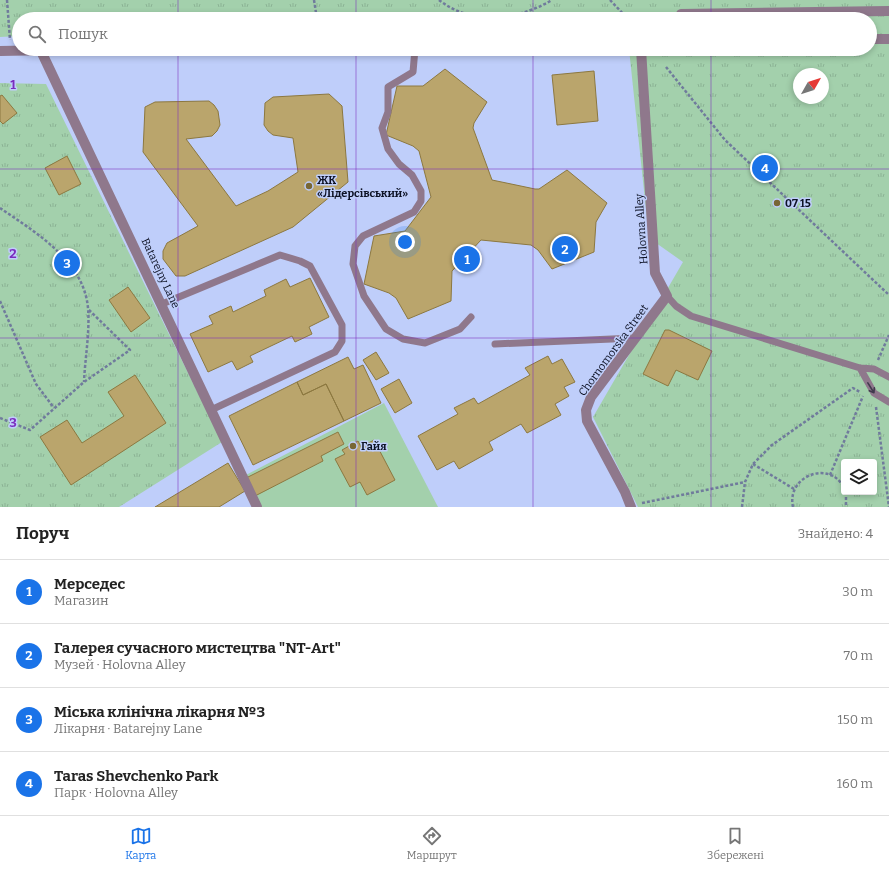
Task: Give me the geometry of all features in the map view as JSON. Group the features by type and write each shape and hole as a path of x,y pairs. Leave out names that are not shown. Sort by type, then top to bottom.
{"street":[{"path":"820,12 889,11"},
{"path":"877,39 889,39"},
{"path":"0,50 11,50"},
{"name":"Batarejny Lane","path":"43,56 257,507"},
{"name":"Holovna Alley","path":"641,56 655,273 667,296"},
{"name":"Chornomorska Street","path":"631,506 587,421 586,410 591,397 667,296"}],"lane":[{"path":"414,56 413,72 388,87 388,112 382,128 388,149 399,164 412,175 421,191 421,201 414,212 363,236 355,246 353,264 364,296 386,329 403,339 425,343 460,329 471,316"},
{"path":"162,304 280,255 300,261 310,266 342,325 342,341 335,352 211,410"},
{"name":"Holovna Alley","path":"667,296 676,306 692,316 860,368 877,371"},
{"path":"495,344 634,338"},
{"path":"860,368 874,393 889,402"},
{"path":"877,371 889,373"},
{"path":"877,371 889,377"}],"path":[{"path":"7,0 11,50"},
{"path":"314,0 316,12"},
{"path":"439,0 449,8 462,12"},
{"path":"527,12 552,0"},
{"path":"610,0 621,12"},
{"path":"666,67 725,140 889,295"},
{"path":"0,208 44,238 59,252 81,285 88,309 84,382"},
{"path":"0,301 30,373 44,396 54,408"},
{"path":"0,418 30,430 84,382 130,350 88,309"},
{"path":"877,371 889,335"},
{"path":"742,507 745,482 753,464 772,445 853,388 864,394 870,400"},
{"path":"830,475 864,394"},
{"path":"876,405 889,507"},
{"path":"753,464 794,489"},
{"path":"792,507 794,489 799,482 809,475 822,473 830,475 837,479 841,484"},
{"path":"631,506 745,482"},
{"path":"846,495 846,507"}],"green space":[{"path":"0,0 889,0 889,507 638,507 593,417 683,262 649,238 630,56 877,56 877,12 12,12 12,36 0,37"},
{"path":"0,83 46,84 222,442 119,507 0,507"},
{"path":"384,403 438,507 258,507 244,476"}],"building":[{"path":"445,69 487,102 474,123 473,128 492,180 539,189 567,170 607,203 596,222 594,252 552,269 538,250 531,245 481,240 452,271 451,301 408,319 396,298 389,293 364,284 374,236 405,231 431,197 419,151 413,146 386,135 397,86 423,86"},
{"path":"594,71 598,121 557,125 552,75"},
{"name":"ЖК «Лідерсівський»","path":"329,94 342,106 348,182 293,227 185,276 176,276 163,259 163,251 167,243 198,226 143,152 145,107 155,102 209,101 214,105 218,111 220,125 217,131 212,136 186,139 236,206 268,191 298,172 293,138 273,135 264,125 265,103 273,97"},
{"path":"2,95 17,113 3,124 0,121 0,96"},
{"path":"67,156 81,184 59,195 45,168"},
{"path":"310,278 329,317 309,327 312,334 295,342 292,336 250,356 253,362 237,370 232,361 208,372 190,334 213,324 209,316 231,306 233,312 266,296 264,290 286,279 290,287"},
{"path":"128,287 150,318 131,332 109,300"},
{"path":"665,330 669,330 712,351 698,380 676,370 668,386 643,374"},
{"path":"376,352 389,373 376,380 363,360"},
{"path":"548,356 552,364 562,359 575,382 564,387 569,396 555,404 561,415 527,433 521,424 489,442 493,450 459,469 454,461 437,470 418,436 458,414 454,408 474,398 478,404 530,375 525,368"},
{"path":"348,357 354,369 363,365 381,403 344,421 326,384 303,395 297,382"},
{"path":"135,375 166,423 71,485 40,437 67,420 82,443 124,416 108,392"},
{"path":"399,379 412,403 395,413 381,389"},
{"path":"297,382 303,395 326,384 344,421 253,465 229,416"},
{"path":"338,432 344,444 321,456 323,461 255,496 246,478"},
{"path":"374,440 395,480 367,495 360,482 350,487 335,459 345,454 342,450 358,441 361,447"},
{"path":"228,463 245,491 219,507 155,507"}],"place":[{"name":"Taras Shevchenko Park","path":"765,168"},
{"name":"ЖК «Лідерсівський»","path":"309,186"},
{"name":"07 15","path":"777,203"},
{"name":"Галерея сучасного мистецтва \"NT-Art\"","path":"565,249"},
{"name":"Мерседес","path":"467,259"},
{"name":"Міська клінічна лікарня №3","path":"67,263"},
{"name":"Гайя","path":"353,446"}]}
